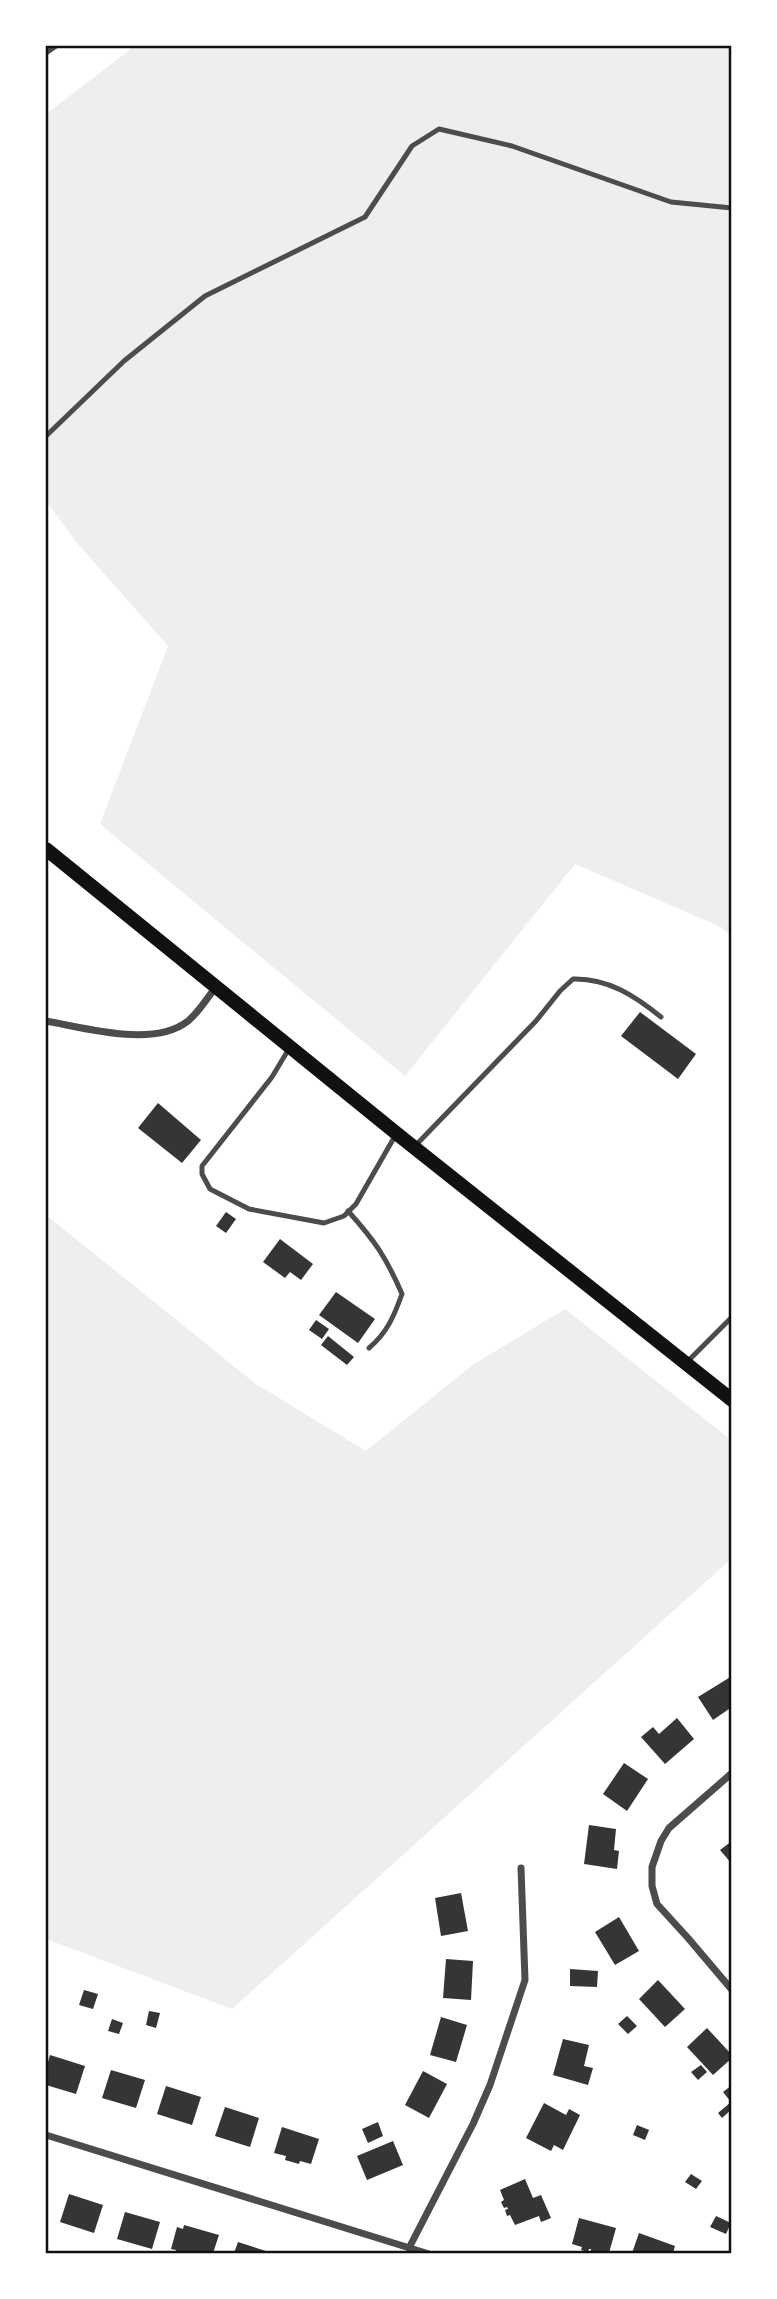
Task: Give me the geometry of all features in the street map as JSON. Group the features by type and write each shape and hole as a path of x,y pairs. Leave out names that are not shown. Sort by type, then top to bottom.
{"main road":[{"path":"46,849 414,1147 732,1399"}],"street":[{"path":"46,1021 135,1037 176,1028 187,1022 216,986"},
{"path":"732,1773 669,1828 661,1841 652,1867 652,1886 657,1904 732,1990"},
{"path":"409,2248 490,2085 525,1980 521,1868"},
{"path":"46,2135 429,2253"}],"lane":[{"path":"46,52 56,46"},
{"path":"46,436 124,361 205,296 365,217 412,146 439,129 512,146 671,202 732,208"},
{"path":"414,1147 573,979 597,980 621,989 638,998 661,1017"},
{"path":"290,1046 272,1077 202,1166 202,1174 210,1189 249,1209 324,1223 344,1216 356,1204 397,1133"},
{"path":"348,1211 375,1241 402,1294 391,1324 369,1348"},
{"path":"685,1363 732,1317"}],"shaded area":[{"path":"135,46 731,46 731,936 721,927 575,864 405,1076 100,824 168,646 78,544 46,501 46,114"},
{"path":"46,1215 256,1384 366,1451 474,1364 565,1309 731,1440 731,1559 232,2009 46,1939"}],"building":[{"path":"640,1012 696,1054 678,1079 621,1036"},
{"path":"158,1103 201,1140 182,1163 138,1128"},
{"path":"226,1212 236,1219 226,1233 216,1226"},
{"path":"280,1239 313,1264 301,1280 290,1272 285,1278 263,1262"},
{"path":"336,1292 375,1319 358,1343 319,1315"},
{"path":"316,1320 329,1329 322,1339 309,1330"},
{"path":"328,1336 354,1357 347,1365 321,1345"},
{"path":"732,1676 732,1713 729,1709 713,1720 698,1697"},
{"path":"677,1718 694,1739 665,1764 641,1737 653,1727 659,1734"},
{"path":"624,1763 648,1779 627,1811 603,1794"},
{"path":"589,1825 616,1829 614,1850 619,1851 617,1869 584,1864"},
{"path":"732,1841 732,1864 720,1850"},
{"path":"461,1893 468,1931 441,1936 435,1898"},
{"path":"619,1917 639,1951 615,1965 595,1932"},
{"path":"446,1959 473,1961 471,2000 443,1998"},
{"path":"570,1969 598,1971 597,1987 570,1986"},
{"path":"658,1980 685,2009 665,2027 639,1999"},
{"path":"84,1990 98,1994 93,2009 79,2005"},
{"path":"149,2011 160,2013 156,2028 146,2025"},
{"path":"627,2016 637,2026 628,2034 618,2024"},
{"path":"441,2017 467,2025 456,2062 430,2055"},
{"path":"112,2019 123,2023 119,2034 108,2031"},
{"path":"707,2028 732,2055 713,2075 687,2047"},
{"path":"563,2039 589,2045 584,2066 593,2068 588,2085 553,2075"},
{"path":"50,2055 85,2066 76,2094 46,2085 46,2069"},
{"path":"701,2065 707,2072 698,2080 691,2072"},
{"path":"111,2070 145,2080 136,2108 102,2098"},
{"path":"423,2071 447,2084 429,2118 405,2105"},
{"path":"732,2085 732,2109 722,2118 718,2113 731,2102 723,2092"},
{"path":"166,2086 201,2097 192,2125 157,2114"},
{"path":"544,2103 566,2115 569,2109 580,2115 563,2150 554,2145 551,2151 526,2138"},
{"path":"225,2107 259,2118 250,2147 215,2136"},
{"path":"378,2122 383,2136 368,2143 362,2129"},
{"path":"637,2125 649,2130 645,2140 633,2135"},
{"path":"282,2127 319,2139 311,2164 285,2160 286,2156 274,2153"},
{"path":"393,2141 403,2165 367,2180 357,2156"},
{"path":"691,2174 702,2181 696,2189 685,2182"},
{"path":"525,2179 533,2198 541,2195 551,2218 541,2222 539,2216 515,2225 510,2215 507,2216 507,2207 504,2208 501,2202 504,2200 500,2190"},
{"path":"69,2194 103,2205 94,2233 60,2222"},
{"path":"125,2212 160,2222 152,2249 117,2239"},
{"path":"716,2216 731,2223 726,2234 710,2227"},
{"path":"579,2218 616,2228 609,2253 590,2253 591,2249 588,2252 572,2244"},
{"path":"184,2225 219,2235 213,2253 175,2253 176,2250 171,2249 177,2227 183,2229"},
{"path":"639,2233 675,2246 673,2253 632,2253"},
{"path":"238,2242 272,2253 234,2253"}]}
